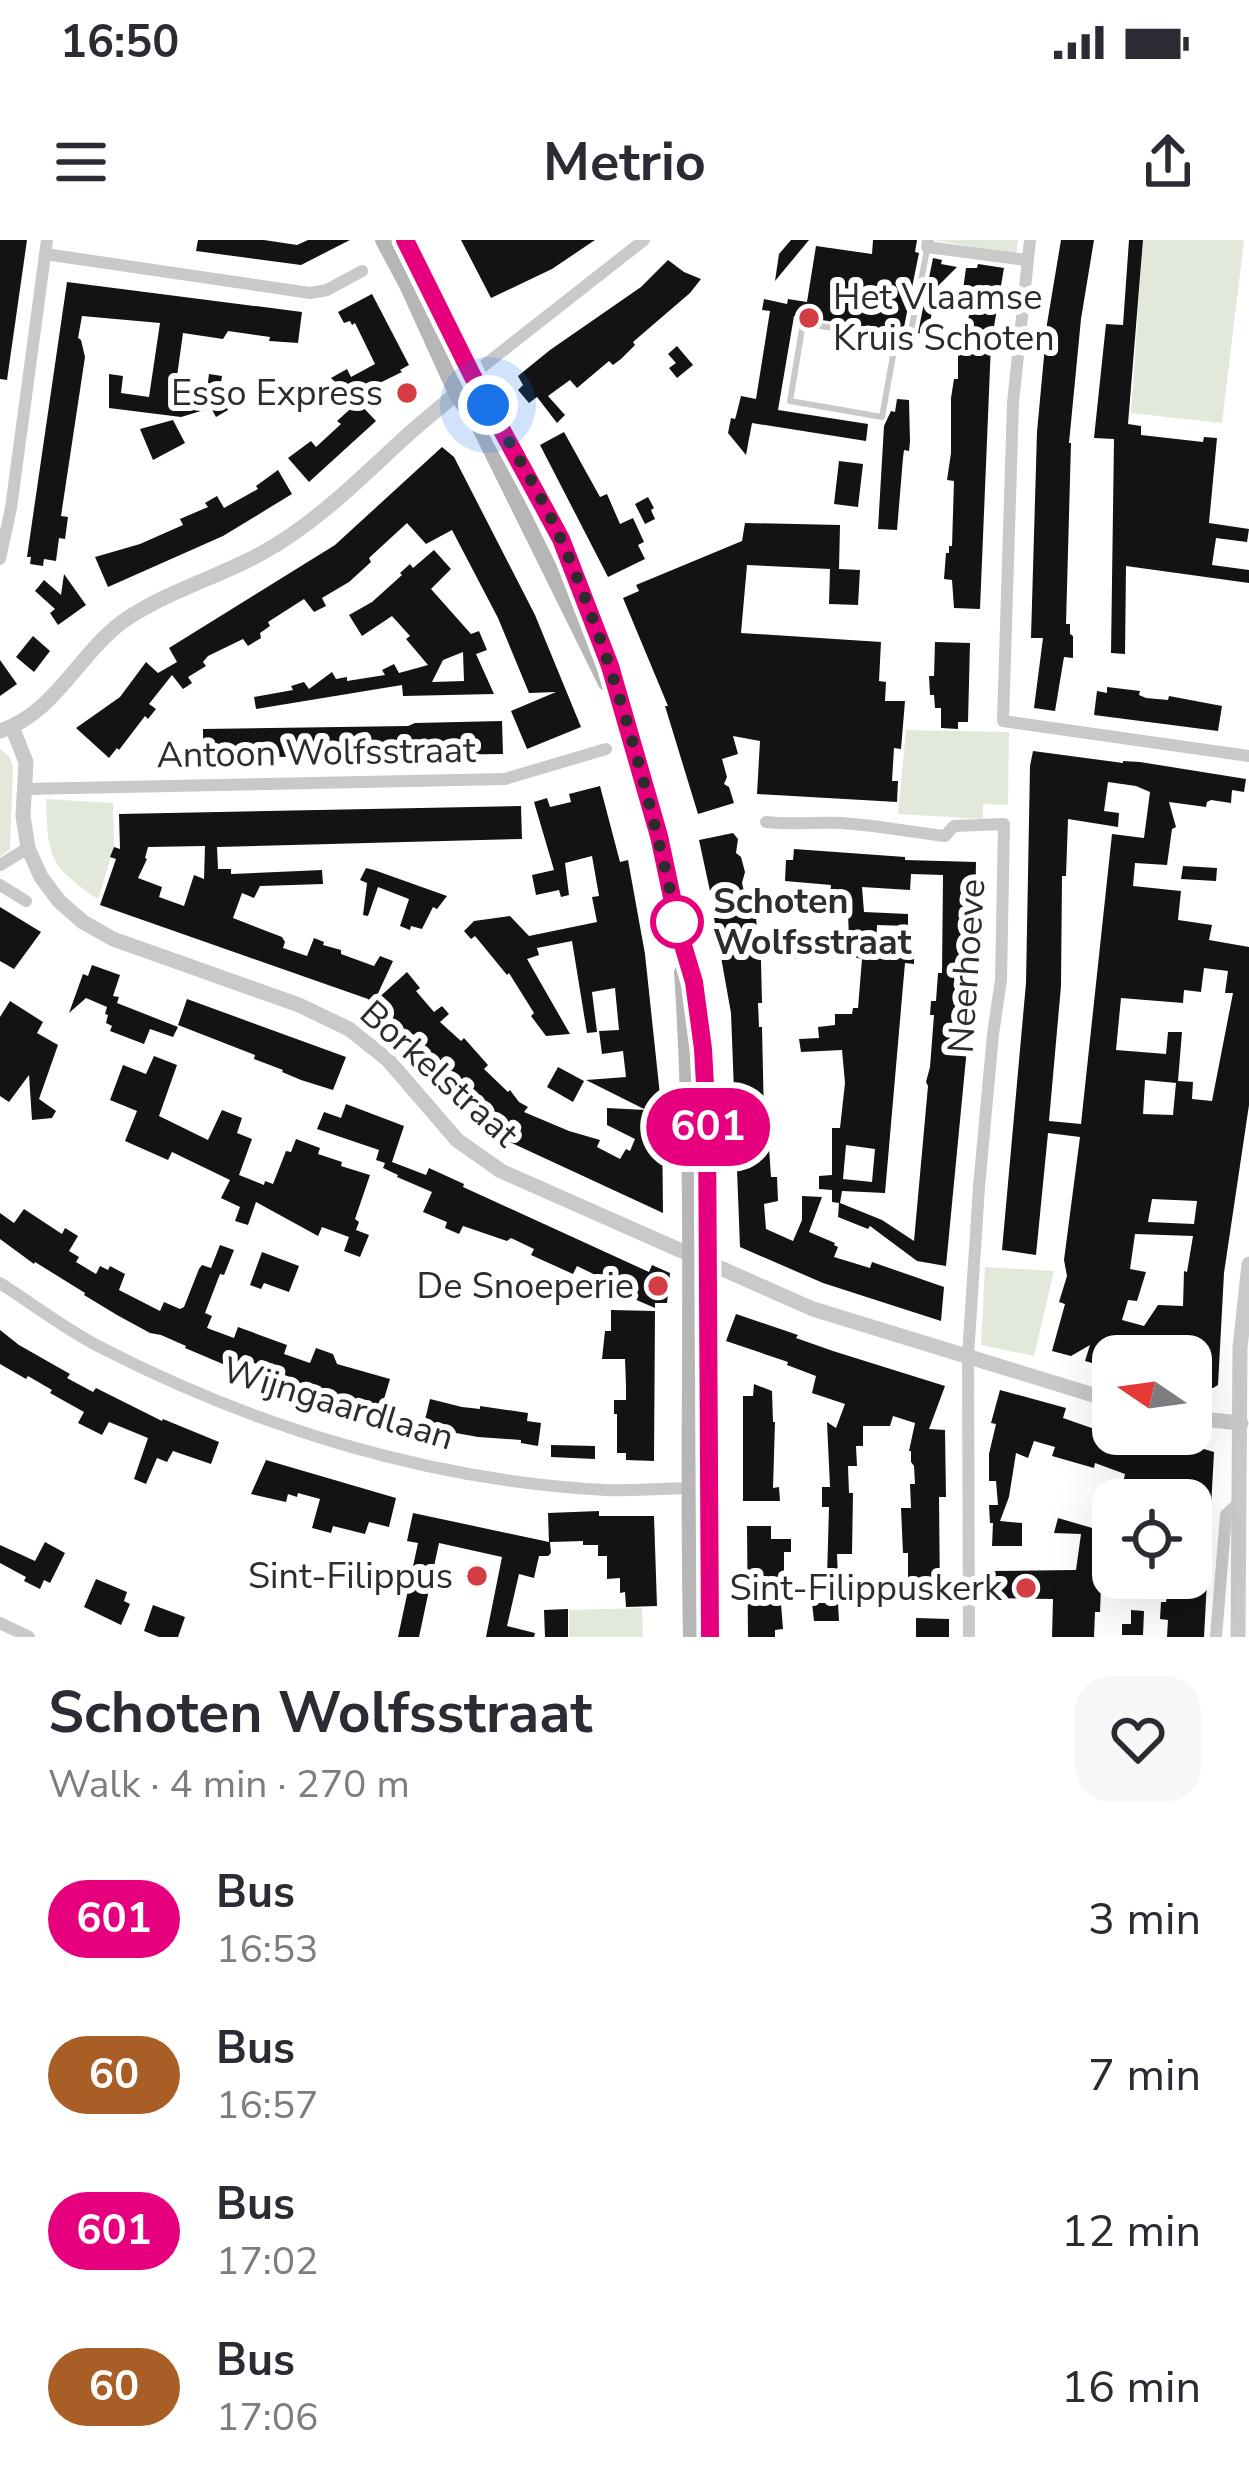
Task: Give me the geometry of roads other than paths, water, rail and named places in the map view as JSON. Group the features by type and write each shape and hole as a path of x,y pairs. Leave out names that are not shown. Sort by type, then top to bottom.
{"main road":[{"path":"382,240 628,731"},
{"path":"405,240 561,539 610,666 659,836 694,982 703,1049 708,1160 710,1637"},
{"path":"680,935 690,1254 691,1637"}],"street":[{"path":"6,729 46,703 91,649 125,620 265,552 310,522 457,395 472,375 644,240"},
{"path":"1030,240 1013,403 1003,722 1249,756"},
{"path":"928,243 1026,260"},
{"path":"0,559 46,247 310,293 362,272"},
{"name":"Borkelstraat","path":"6,729 26,762 28,848 48,888 83,922 131,946 336,1021 388,1060 457,1140 486,1162 581,1208 812,1309 1092,1394"},
{"name":"Antoon Wolfsstraat","path":"24,790 505,778 606,749"},
{"name":"Neerhoeve","path":"766,822 886,826 945,836 954,826 1004,824 1001,980 979,1187 968,1356"},
{"path":"0,865 28,848"},
{"path":"0,885 26,901"},
{"path":"1238,1637 1245,1422 1240,1348 1249,1264"},
{"name":"Wijngaardlaan","path":"0,1283 95,1345 192,1391 374,1454 499,1479 607,1490 688,1488"},
{"path":"968,1356 969,1637"},
{"path":"1212,1420 1245,1422"},
{"path":"1216,1637 1226,1515 1240,1501"},
{"path":"0,1623 29,1637"}],"lane":[{"path":"896,339 883,416 790,400 803,323 909,340 928,243"}],"place":[{"name":"Het Vlaamse Kruis Schoten","path":"809,318"},
{"name":"Esso Express","path":"407,393"},
{"name":"Schoten Wolfsstraat","path":"677,922"},
{"name":"De Snoeperie","path":"658,1286"},
{"name":"Sint-Filippus","path":"477,1576"},
{"name":"Sint-Filippuskerk","path":"1026,1588"}]}
